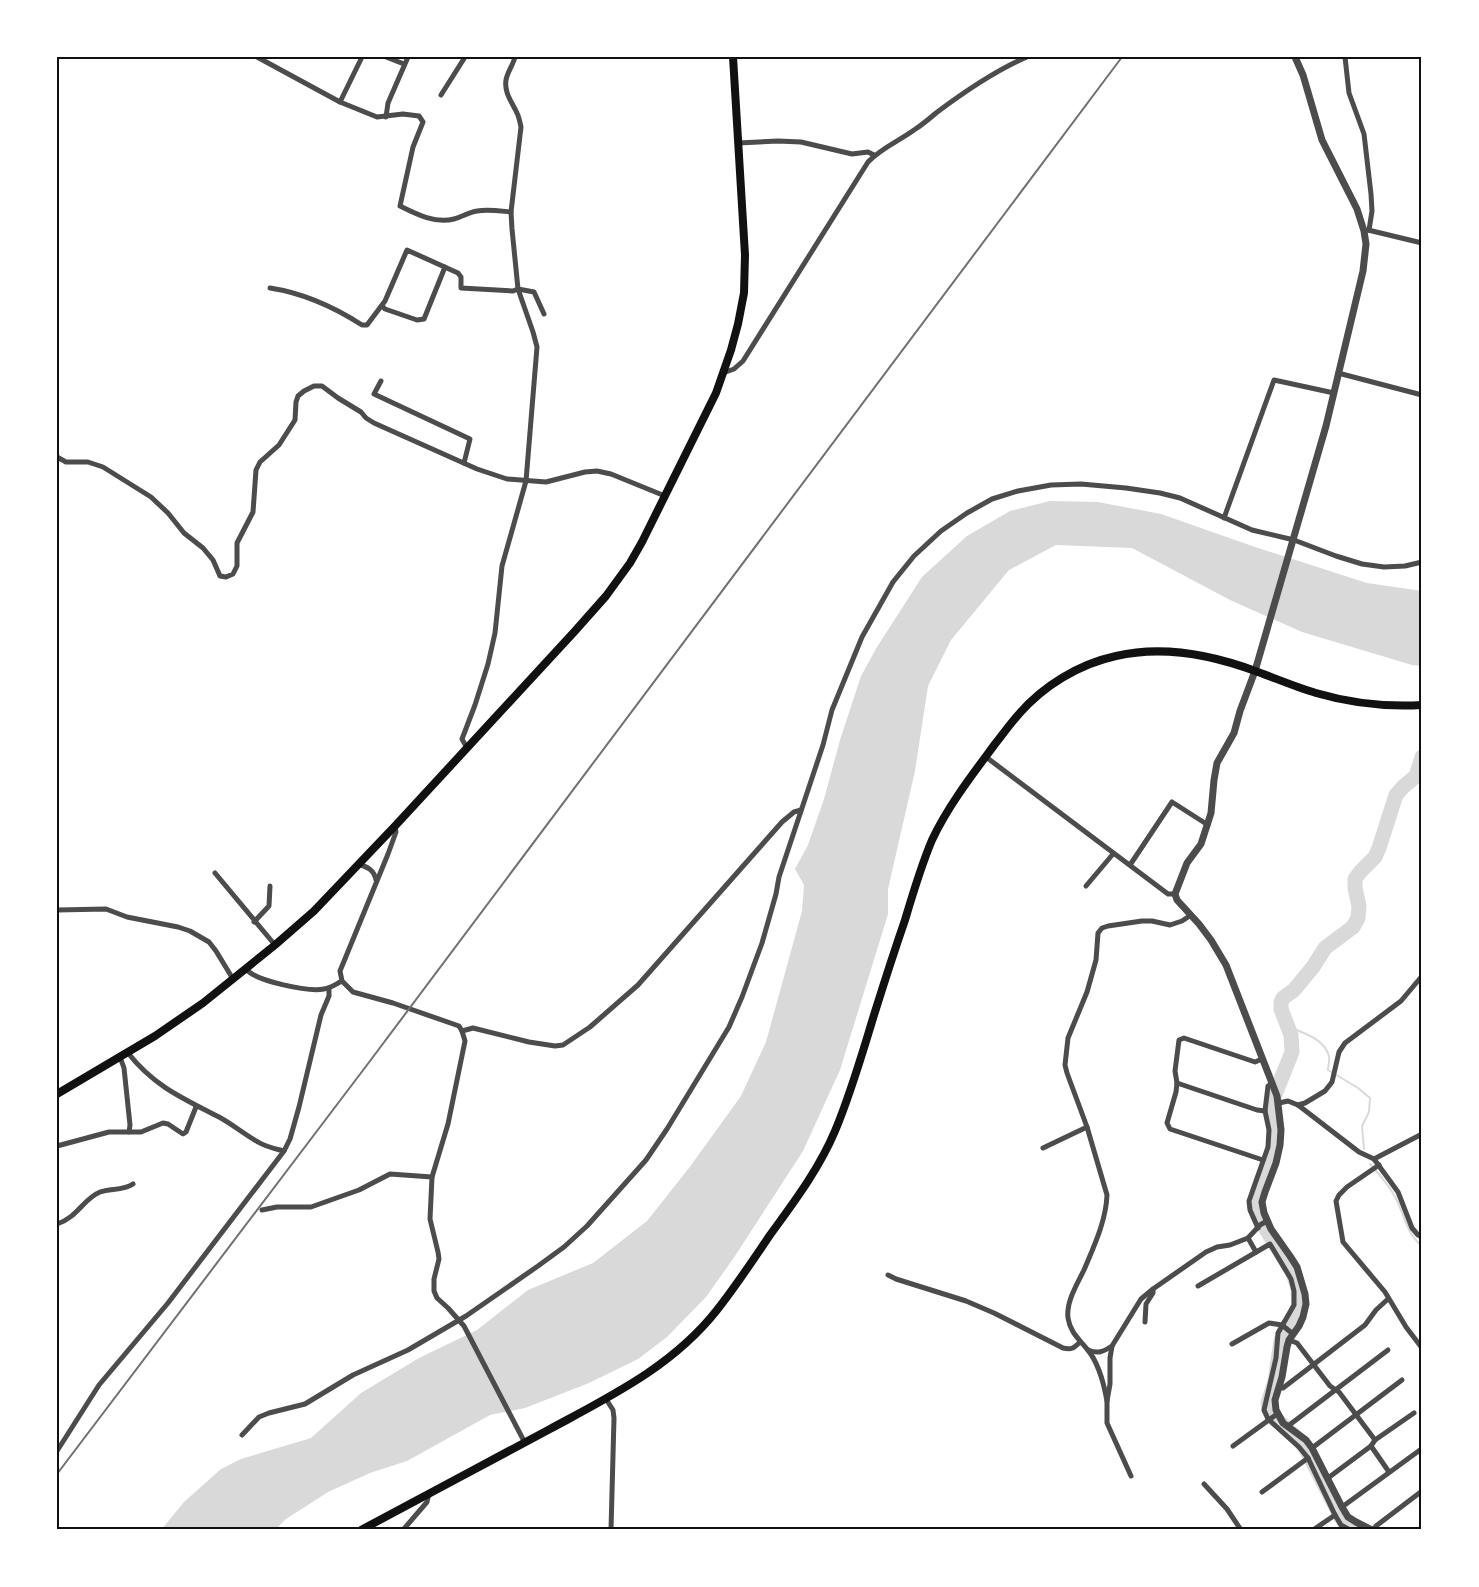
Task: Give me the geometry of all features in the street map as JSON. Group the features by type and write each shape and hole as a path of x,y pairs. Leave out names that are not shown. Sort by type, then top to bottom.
{"main road":[{"path":"57,1094 120,1058 174,1023 246,969 314,910 606,596 630,563 716,393 738,324 744,292 745,255 733,57"},
{"path":"361,1530 606,1399 669,1359 698,1333 718,1310 804,1187 824,1154 845,1104 933,838 957,796 1020,712 1039,694 1087,665 1115,656 1147,651 1174,651 1257,666 1318,694 1371,704 1422,705"}],"street":[{"path":"257,57 340,102 377,117 403,114 419,116 423,122 413,147 400,206 418,216 436,219 453,219 474,211 484,210 511,212"},
{"path":"340,102 362,57"},
{"path":"386,57 404,64"},
{"path":"386,117 388,103 408,57"},
{"path":"441,95 465,57"},
{"path":"467,748 462,739 488,664 495,633 502,566 526,481 537,347 518,289 511,212 521,127 519,115 506,88 506,78 514,57"},
{"path":"723,373 734,369 743,361 874,155 915,130 993,74 1027,57"},
{"path":"1295,57 1303,75 1322,140 1367,230"},
{"path":"1345,57 1349,93 1364,134 1371,194 1372,211 1367,230 1363,271 1326,426 1257,666 1234,733 1217,763 1208,825 1202,844 1187,863 1175,894 1177,900 1212,940 1226,966 1279,1103 1280,1145 1262,1202 1267,1221 1297,1267 1306,1304 1299,1326 1291,1337 1275,1400 1277,1414 1283,1423 1306,1440 1312,1448 1348,1517 1373,1530 1422,1491"},
{"path":"738,143 801,142 852,154 868,152 874,155"},
{"path":"1367,230 1422,243"},
{"path":"270,288 287,291 339,310 362,325 367,325 382,306 406,250 458,273 461,288 513,291 518,289 534,292 544,314"},
{"path":"382,306 417,320 424,319 445,267"},
{"path":"1338,373 1422,395"},
{"path":"1224,518 1274,380 1334,393"},
{"path":"381,381 374,394 470,439 464,463"},
{"path":"57,458 66,462 88,462 103,467 151,497 184,533 203,548 213,560 220,576 226,578 233,574 237,566 237,543 253,512 256,470 260,462 279,445 295,420 298,396 314,386 322,386 374,423 464,463 507,479 546,482 597,471 611,474 665,496"},
{"path":"242,1436 259,1417 305,1404 353,1375 414,1347 459,1320 564,1247 587,1226 646,1160 729,1027 742,997 762,943 779,877 823,745 832,710 862,637 893,582 914,556 941,531 992,499 1018,490 1051,485 1081,484 1126,488 1180,498 1252,530 1294,540 1362,564 1384,567 1422,562"},
{"path":"986,757 1168,894 1175,894"},
{"path":"1130,865 1172,802 1208,825"},
{"path":"462,1031 473,1028 529,1042 563,1045 590,1027 638,985 782,822 794,812 801,810"},
{"path":"394,826 396,832 340,971 342,981 353,992 459,1026 462,1031 465,1041 448,1124 432,1177 430,1219 439,1259 434,1279 434,1291 437,1298 464,1326 525,1443"},
{"path":"1086,886 1113,854"},
{"path":"358,864 368,867 375,873 377,882"},
{"path":"215,873 275,945"},
{"path":"254,922 269,906 270,886"},
{"path":"57,910 106,909 127,917 190,931 209,942 233,979"},
{"path":"1107,1401 1103,1383 1088,1350 1072,1331 1068,1317 1071,1298 1101,1228 1107,1195 1087,1127 1065,1065 1068,1038 1087,992 1096,960 1098,933 1101,928 1142,921 1170,925 1191,915"},
{"path":"246,969 256,977 307,990 329,988 342,981"},
{"path":"1298,1105 1325,1091 1332,1082 1339,1052 1345,1043 1401,1001 1422,976"},
{"path":"57,1451 99,1385 168,1302 284,1152 290,1139 321,1015 329,996 329,988"},
{"path":"1262,1059 1255,1062 1184,1038 1179,1040 1175,1071 1176,1092 1167,1123 1170,1129 1263,1160"},
{"path":"128,1053 153,1080 260,1143 284,1152"},
{"path":"120,1058 124,1068 129,1132"},
{"path":"1177,1083 1265,1111"},
{"path":"1258,1228 1250,1210 1249,1201 1268,1147 1269,1130 1265,1111 1268,1086 1271,1084"},
{"path":"1279,1103 1288,1101 1298,1105 1359,1152 1374,1159 1398,1192 1412,1228 1422,1237"},
{"path":"57,1146 109,1132 141,1132 163,1124 183,1134 186,1132 196,1107"},
{"path":"1043,1148 1087,1127"},
{"path":"1374,1159 1422,1134"},
{"path":"1379,1165 1347,1187 1336,1201 1343,1242 1374,1277 1406,1328 1422,1348"},
{"path":"262,1210 277,1207 311,1207 359,1190 390,1174 432,1177"},
{"path":"57,1224 72,1217 101,1191 128,1187 133,1184"},
{"path":"1131,1476 1107,1423 1112,1346 1141,1299 1153,1289 1206,1252 1248,1238 1267,1221"},
{"path":"1248,1238 1256,1252"},
{"path":"1198,1286 1270,1244 1284,1265 1291,1279 1294,1305 1278,1333 1276,1358 1264,1410 1269,1419 1308,1458 1335,1515 1341,1525 1350,1530"},
{"path":"888,1275 966,1301 1063,1348 1070,1350 1080,1342"},
{"path":"1145,1322 1146,1304 1153,1289"},
{"path":"1279,1388 1283,1388 1365,1325 1388,1299"},
{"path":"1232,1344 1269,1323 1282,1326 1330,1386 1339,1392 1375,1440"},
{"path":"1088,1350 1095,1353 1112,1346"},
{"path":"1288,1426 1388,1350"},
{"path":"1312,1448 1402,1380"},
{"path":"606,1399 613,1410 614,1418 611,1530"},
{"path":"1328,1478 1371,1446 1375,1440 1414,1413"},
{"path":"1233,1446 1277,1414"},
{"path":"1371,1446 1389,1472"},
{"path":"1342,1507 1420,1450"},
{"path":"1262,1492 1308,1458"},
{"path":"1204,1484 1227,1509 1241,1530"},
{"path":"403,1530 427,1502 429,1493"},
{"path":"1313,1530 1335,1515"}],"shaded area":[{"path":"1050,501 1098,502 1161,514 1367,583 1422,591 1422,666 1302,632 1230,600 1132,548 1056,545 1009,570 951,640 928,686 915,771 888,889 888,914 840,1070 803,1151 706,1297 667,1337 638,1359 589,1383 525,1408 490,1415 407,1461 370,1473 328,1492 286,1519 275,1530 161,1530 184,1502 221,1469 241,1459 311,1438 361,1393 419,1358 477,1330 528,1290 593,1263 647,1221 741,1096 766,1042 802,911 804,885 795,869 808,845 824,799 861,676 877,647 922,577 967,536 1010,511"}],"waterway":[{"path":"1358,1530 1344,1522 1306,1449 1269,1410 1268,1403 1275,1381 1281,1340 1297,1316 1299,1304 1298,1289 1293,1273 1258,1216 1256,1199 1275,1140 1272,1102 1292,1052 1291,1035 1281,1009 1281,1002 1313,967 1325,948 1353,927 1358,918 1359,906 1355,879 1375,857 1396,795 1416,776 1422,757"},
{"path":"1286,1026 1317,1040 1329,1056 1328,1070 1370,1098 1369,1112 1362,1126 1364,1149"},
{"path":"1370,1164 1392,1191 1412,1235 1422,1246"}],"railway":[{"path":"57,1474 370,1061 1122,57"}]}
